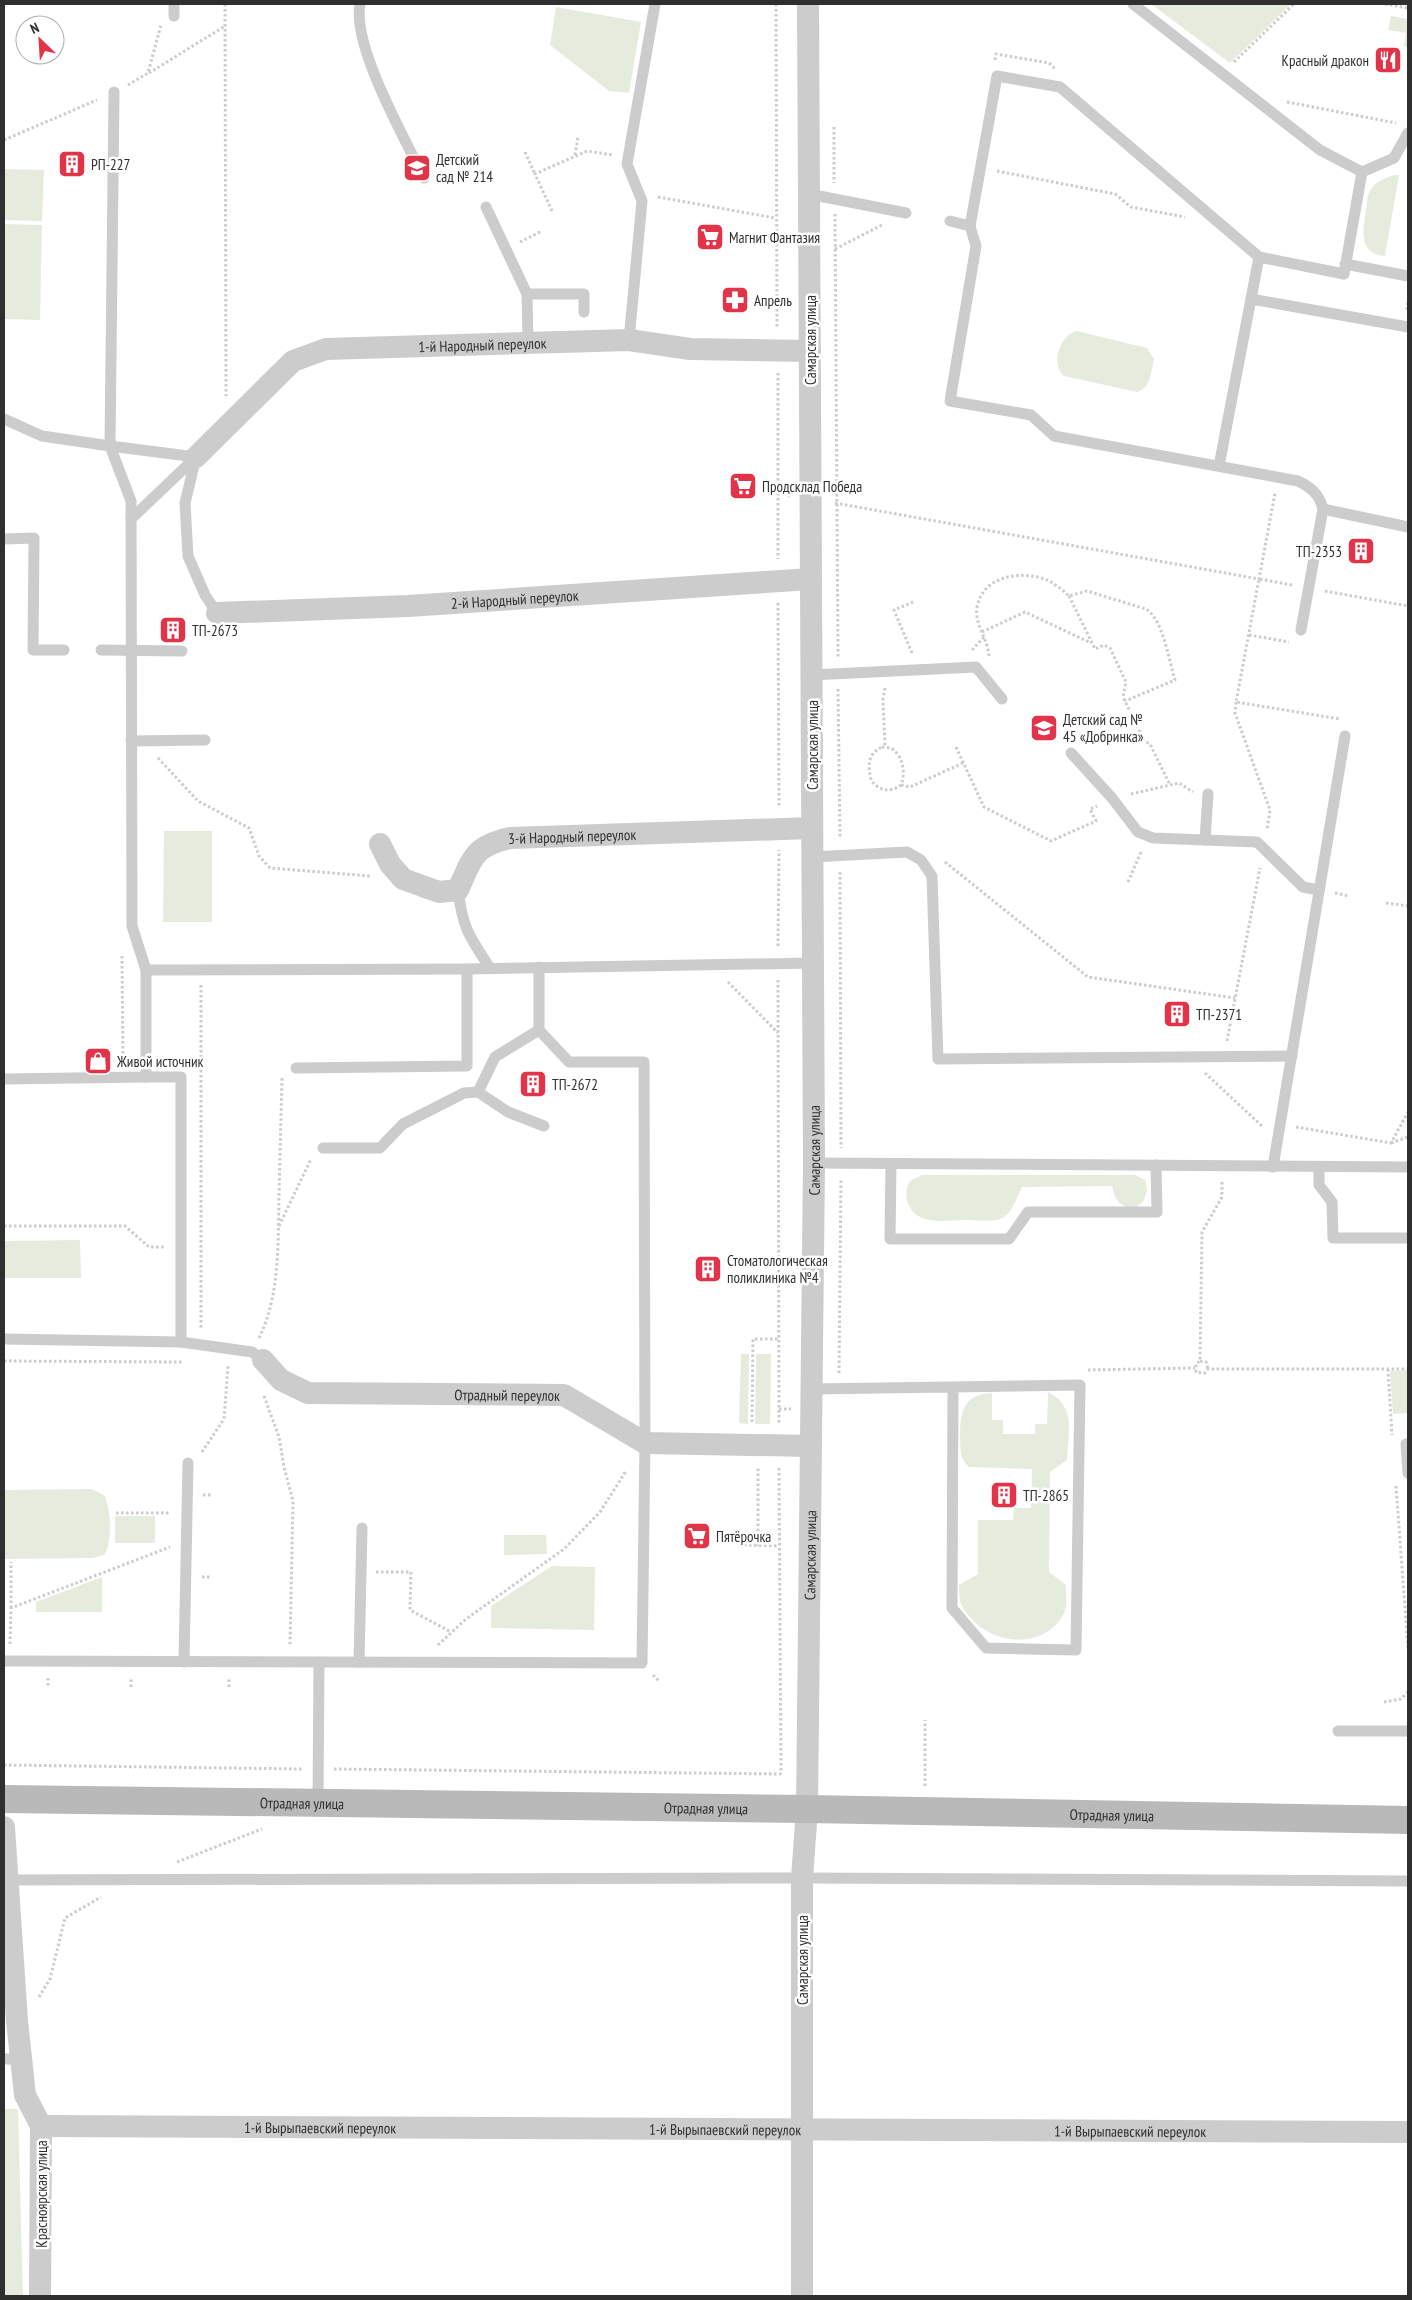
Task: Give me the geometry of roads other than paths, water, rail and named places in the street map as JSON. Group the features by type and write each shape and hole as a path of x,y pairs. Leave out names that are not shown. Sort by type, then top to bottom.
{"street":[{"name":"Самарская улица","path":"802,2296 802,1878 807,1809 814,1163 808,4"},
{"name":"1-й Народный переулок","path":"196,457 293,361 326,348 629,340 690,349 810,351"},
{"name":"2-й Народный переулок","path":"217,613 408,606 811,579"},
{"name":"3-й Народный переулок","path":"458,890 472,858 482,847 494,841 510,838 812,828"},
{"path":"380,844 390,864 403,879 439,892 458,890"},
{"name":"Отрадный переулок","path":"258,1356 281,1380 308,1393 564,1396 645,1443 811,1446"},
{"name":"Отрадная улица","path":"4,1799 807,1809 1408,1820"},
{"name":"Красноярская улица","path":"4,1827 6,1880 17,2022 13,2059 25,2095 42,2126 40,2296"},
{"name":"1-й Вырыпаевский переулок","path":"42,2126 1408,2132"}],"lane":[{"path":"168,16 174,4"},
{"path":"360,4 358,13 361,38 369,62 424,178"},
{"path":"629,340 642,201 627,164 655,4"},
{"path":"1133,4 1320,150 1362,172"},
{"path":"1301,630 1323,510 1317,494 1310,487 1298,481 1054,436 1031,415 950,401 976,246 970,226 997,76 1060,88 1259,257 1344,274 1362,172"},
{"path":"114,92 110,446 130,501 131,650 137,741 132,926 146,970 146,1078"},
{"path":"1362,172 1394,158 1408,133"},
{"path":"809,194 906,213"},
{"path":"486,207 527,294 528,343"},
{"path":"950,221 970,226"},
{"path":"1219,466 1259,257"},
{"path":"1345,264 1408,276"},
{"path":"527,294 584,294 584,312"},
{"path":"1251,299 1408,327"},
{"path":"4,419 42,436 196,457"},
{"path":"131,519 196,457"},
{"path":"196,457 185,503 188,556 205,595 217,613"},
{"path":"1323,510 1408,527"},
{"path":"4,539 34,538 33,650 64,650"},
{"path":"101,650 182,651"},
{"path":"811,675 976,667 1002,699"},
{"path":"1274,1167 1345,736"},
{"path":"137,741 205,740"},
{"path":"1071,753 1112,798 1138,832 1153,838 1257,842 1303,887 1319,890"},
{"path":"1205,840 1208,795"},
{"path":"812,857 907,852 921,860 932,876 938,1059 1292,1056"},
{"path":"458,890 461,918 465,929 490,968"},
{"path":"146,970 490,968 813,963"},
{"path":"7,1661 642,1663 645,1443 644,1062 569,1062 539,1030 539,967"},
{"path":"296,1068 467,1066 467,968"},
{"path":"478,1092 495,1057 539,1030"},
{"path":"4,1079 181,1077 181,1342"},
{"path":"323,1148 380,1148 403,1124 464,1093 478,1092 508,1112 544,1126"},
{"path":"814,1163 1408,1167"},
{"path":"891,1164 890,1239 1009,1239 1028,1212 1157,1212 1156,1165"},
{"path":"1319,1167 1319,1185 1332,1202 1332,1238 1408,1238"},
{"path":"4,1339 181,1342 258,1356"},
{"path":"811,1389 1080,1385 1076,1650 986,1648 952,1608 953,1387"},
{"path":"1408,1444 1406,1444 1408,1473"},
{"path":"184,1662 188,1463"},
{"path":"359,1662 362,1528"},
{"path":"318,1803 319,1662"},
{"path":"1338,1731 1408,1730"},
{"path":"6,1880 802,1878 1408,1881"}],"place":[{"name":"Красный дракон","path":"1388,60"},
{"name":"РП-227","path":"72,164"},
{"name":"Детский сад № 214","path":"417,168"},
{"name":"Магнит Фантазия","path":"710,237"},
{"name":"Апрель","path":"735,300"},
{"name":"Продсклад Победа","path":"743,486"},
{"name":"ТП-2353","path":"1361,551"},
{"name":"ТП-2673","path":"173,630"},
{"name":"Детский сад № 45 «Добринка»","path":"1044,728"},
{"name":"ТП-2371","path":"1177,1014"},
{"name":"Живой источник","path":"98,1061"},
{"name":"ТП-2672","path":"533,1084"},
{"name":"Стоматологическая поликлиника №4","path":"708,1269"},
{"name":"ТП-2865","path":"1004,1495"},
{"name":"Пятёрочка","path":"697,1536"}]}
